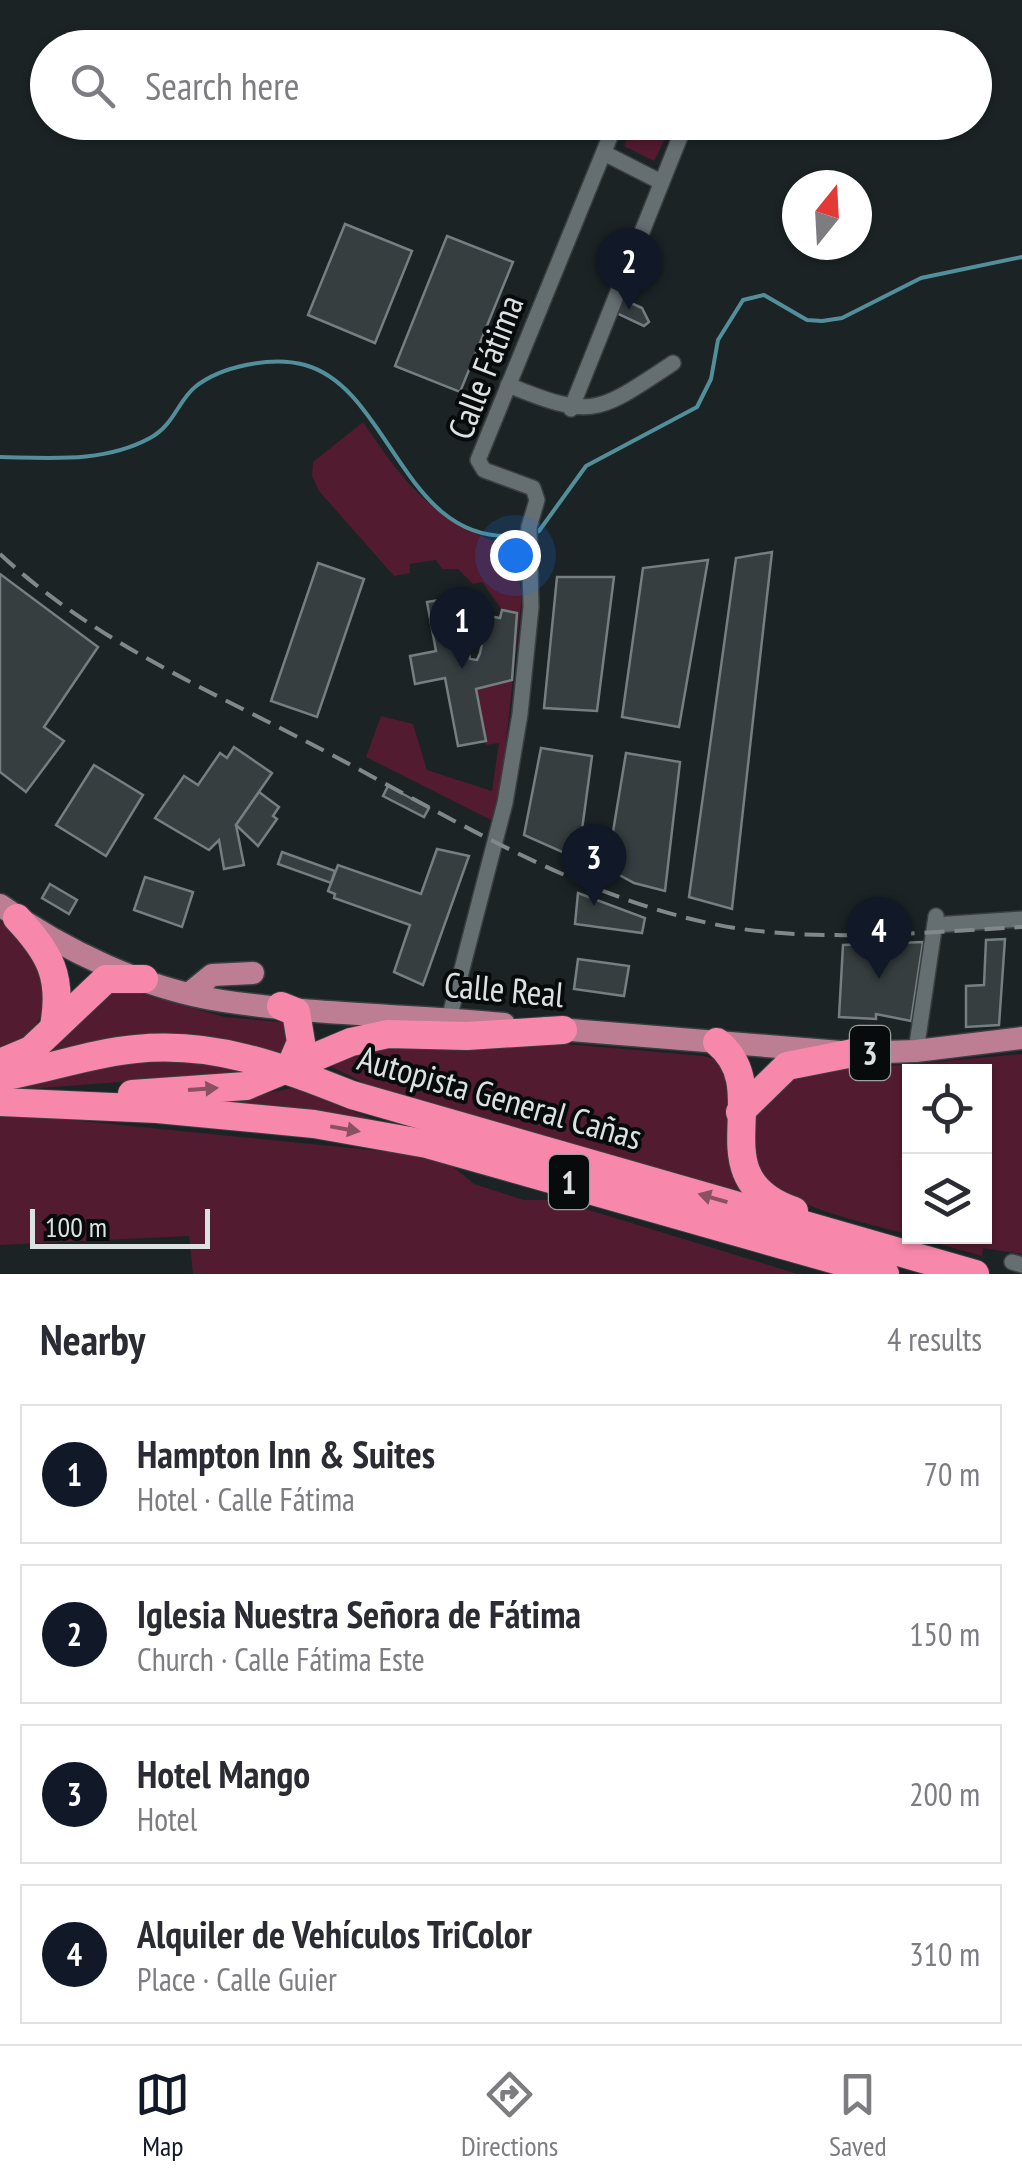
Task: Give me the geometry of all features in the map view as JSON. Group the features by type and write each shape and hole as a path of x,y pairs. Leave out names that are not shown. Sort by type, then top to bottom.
{"highway":[{"path":"9,911 52,961 59,987 54,1026"},
{"path":"0,1063 21,1057 106,979 144,979"},
{"path":"281,1006 296,1012 301,1032 288,1070"},
{"path":"0,1102 246,1086 351,1042 388,1034 468,1036 563,1030"},
{"path":"717,1042 738,1066 744,1096 740,1112 741,1158 753,1183 767,1197 786,1208 978,1274"},
{"name":"Autopista General Cañas","path":"0,1077 136,1049 229,1052 352,1095 978,1274"},
{"path":"740,1112 787,1066 853,1053"},
{"name":"Autopista General Cañas","path":"0,1102 157,1109 328,1126 427,1144 885,1274"},
{"path":"630,1200 833,1274"}],"main road":[{"name":"Calle Real","path":"9,911 86,956 144,979 221,1001 853,1053 916,1051 1022,1038"},
{"path":"190,993 212,975 253,973"}],"street":[{"name":"Calle Fátima","path":"449,1019 505,803 526,668 529,527 537,500 533,488 484,470 478,460 609,140"},
{"path":"571,408 678,140"},
{"path":"604,153 661,182"},
{"path":"508,385 571,408 608,405 673,363"},
{"path":"916,1051 935,921 1022,919"}],"shaded area":[{"path":"627,140 664,140 654,161 624,146"},
{"path":"363,422 395,467 426,500 462,526 513,549 522,596 497,823 366,757 381,716 413,724 427,770 492,791 499,743 486,745 476,689 512,680 502,610 482,582 473,584 458,569 442,569 436,560 410,564 410,573 394,576 319,491 312,476 313,462"},
{"path":"0,921 32,954 46,989 37,1024 0,1051"},
{"path":"120,988 225,1017 291,1023 286,1055 240,1045 34,1060 100,996"},
{"path":"555,1043 704,1056 727,1063 728,1158 752,1199 378,1090 330,1066 365,1047"},
{"path":"1022,1054 1022,1254 983,1248 982,1256 940,1244 992,1244 992,1064 913,1064"},
{"path":"154,1057 269,1071 0,1091 97,1066"},
{"path":"902,1065 902,1233 797,1200 761,1174 753,1157 756,1110 807,1067 859,1069"},
{"path":"293,1088 393,1127 192,1108"},
{"path":"0,1117 51,1118 401,1153 451,1165 474,1184 524,1200 556,1200 798,1274 193,1274 189,1236 0,1245"}],"building":[{"path":"345,224 412,251 375,343 308,315"},
{"path":"447,236 513,262 460,392 395,366"},
{"path":"620,298 642,308 649,322 644,326 614,312"},
{"path":"772,552 732,909 689,897 736,558"},
{"path":"708,560 679,727 622,717 643,568"},
{"path":"318,563 364,579 317,717 271,701"},
{"path":"0,574 98,647 44,727 64,741 26,792 0,772"},
{"path":"557,577 614,577 597,711 544,708"},
{"path":"458,597 470,659 477,660 480,653 488,616 500,618 502,610 517,613 512,680 476,689 486,741 458,746 445,678 415,684 410,656 436,651 427,602"},
{"path":"234,747 272,773 236,825 244,865 224,869 219,840 209,850 155,818 184,776 198,785 220,753 227,758"},
{"path":"541,748 592,756 578,859 524,835"},
{"path":"626,753 680,762 665,891 634,883 607,868"},
{"path":"94,765 143,795 106,856 56,825"},
{"path":"388,786 429,808 424,817 383,796"},
{"path":"259,792 279,807 273,816 277,819 258,846 236,825"},
{"path":"437,849 469,856 423,985 394,972 410,925 334,898 335,894 328,891 338,865 421,894"},
{"path":"282,852 335,871 331,883 278,864"},
{"path":"145,877 193,892 182,927 134,910"},
{"path":"50,884 77,900 69,914 42,898"},
{"path":"578,893 645,918 642,933 575,924"},
{"path":"1005,939 999,1025 966,1027 966,986 984,985 986,940"},
{"path":"923,942 911,1021 876,1014 876,1019 839,1017 843,945"},
{"path":"578,959 629,966 624,996 574,989"}],"waterway":[{"path":"532,533 539,531 586,466 697,407 711,379 718,340 743,300 764,295 807,320 842,318 921,278 1022,257"},
{"path":"0,457 77,457 114,452 158,433 195,387 219,373 247,365 292,362 334,380 359,404 424,495 451,519 482,533 522,535"}],"railway":[{"path":"0,554 77,615 160,666 479,834 630,901 682,917 770,932 879,935 1022,927"}],"place":[{"name":"Iglesia Nuestra Señora de Fátima","path":"629,310"},
{"name":"Hampton Inn & Suites","path":"462,669"},
{"name":"Hotel Mango","path":"594,906"},
{"name":"Alquiler de Vehículos TriColor","path":"879,979"}]}
